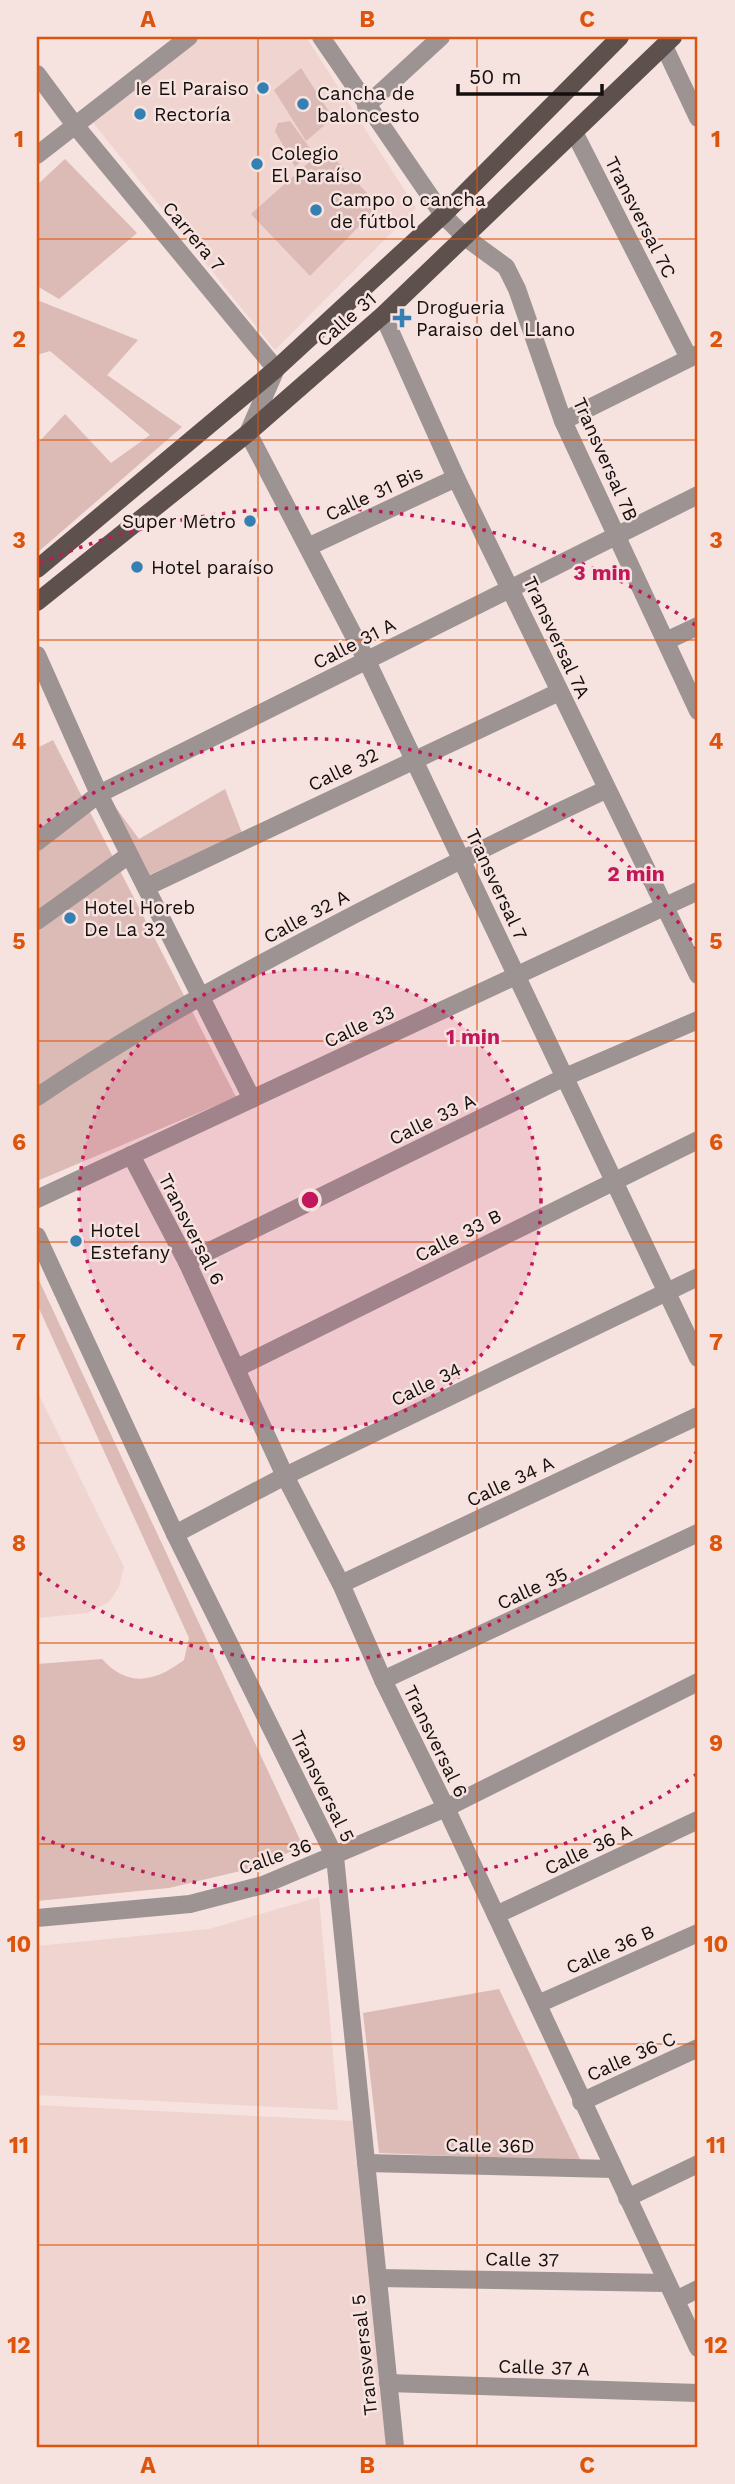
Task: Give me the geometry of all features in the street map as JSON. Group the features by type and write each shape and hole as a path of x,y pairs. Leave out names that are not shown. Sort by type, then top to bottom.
{"main road":[{"name":"Calle 31","path":"37,569 276,369 443,215 620,37"},
{"name":"Calle 31","path":"37,601 248,433 383,315 669,41"}],"street":[{"path":"37,155 189,37"},
{"name":"Transversal 7B","path":"321,37 443,215 464,237 506,267 517,289 563,421 698,711"},
{"path":"366,106 441,37"},
{"path":"669,41 698,118"},
{"name":"Carrera 7","path":"37,74 74,124 276,369"},
{"name":"Transversal 7C","path":"574,132 694,356"},
{"name":"Transversal 7A","path":"383,315 456,478 698,975"},
{"path":"563,421 694,356"},
{"path":"248,433 276,369"},
{"name":"Transversal 7","path":"248,433 310,546 367,661 698,1358"},
{"name":"Calle 31 Bis","path":"310,546 456,478"},
{"name":"Calle 31 A","path":"37,842 99,794 698,495"},
{"path":"666,641 698,626"},
{"path":"37,655 99,794 252,1099"},
{"name":"Calle 32","path":"146,887 414,758 559,692"},
{"name":"Calle 32 A","path":"37,1097 106,1050 201,996 461,858 606,790"},
{"path":"37,921 129,855"},
{"name":"Calle 33","path":"37,1199 698,891"},
{"name":"Calle 33 A","path":"187,1262 565,1077 698,1020"},
{"name":"Calle 33 B","path":"237,1368 698,1140"},
{"name":"Transversal 6","path":"131,1155 187,1262 285,1476 341,1584 383,1681 446,1808 698,2348"},
{"name":"Transversal 5","path":"37,1236 175,1534 335,1857 395,2447"},
{"name":"Calle 34","path":"175,1534 285,1476 698,1277"},
{"name":"Calle 34 A","path":"341,1584 698,1416"},
{"name":"Calle 35","path":"383,1681 698,1533"},
{"name":"Calle 36","path":"37,1919 190,1904 263,1885 335,1857 446,1808 698,1682"},
{"name":"Calle 36 A","path":"496,1915 698,1820"},
{"name":"Calle 36 B","path":"538,2004 698,1933"},
{"name":"Calle 36 C","path":"581,2102 698,2048"},
{"name":"Calle 36D","path":"366,2163 613,2169"},
{"path":"627,2198 698,2164"},
{"name":"Calle 37","path":"378,2278 666,2283"},
{"path":"676,2301 698,2289"},
{"name":"Calle 37 A","path":"388,2383 698,2393"}],"shaded area":[{"name":"Colegio El Paraíso","path":"195,37 306,37 416,208 275,350 91,120"},
{"name":"Cancha de baloncesto","path":"301,68 333,118 306,141 274,90"},
{"path":"290,121 312,151 295,167 275,131 278,123"},
{"name":"Campo o cancha de fútbol","path":"325,148 379,206 310,276 251,214"},
{"path":"65,159 137,233 59,299 37,286 37,185"},
{"path":"37,300 138,340 107,375 182,427 37,553 37,444 65,414 111,463 150,435 50,351 37,355"},
{"path":"53,740 236,1097 37,1181 37,748"},
{"path":"225,789 242,833 149,875 108,797 139,839"},
{"path":"37,1276 303,1846 257,1867 169,1888 37,1901 37,1664 102,1659 122,1674 142,1679 163,1673 184,1660 189,1638 37,1304"},
{"path":"37,1391 124,1567 119,1587 109,1602 87,1613 37,1618"},
{"path":"319,1897 338,2110 37,2095 37,1946 209,1929"},
{"path":"499,1989 581,2161 379,2153 363,2013"},
{"path":"37,2105 353,2121 389,2447 37,2447"}],"place":[{"name":"Ie El Paraiso","path":"263,88"},
{"name":"Cancha de baloncesto","path":"303,104"},
{"name":"Rectoría","path":"140,114"},
{"name":"Colegio El Paraíso","path":"257,164"},
{"name":"Campo o cancha de fútbol","path":"316,210"},
{"name":"Drogueria Paraiso del Llano","path":"402,318"},
{"name":"Super Metro","path":"250,521"},
{"name":"Hotel paraíso","path":"137,567"},
{"name":"Hotel Horeb De La 32","path":"70,918"},
{"name":"Hotel Estefany","path":"76,1241"}]}
